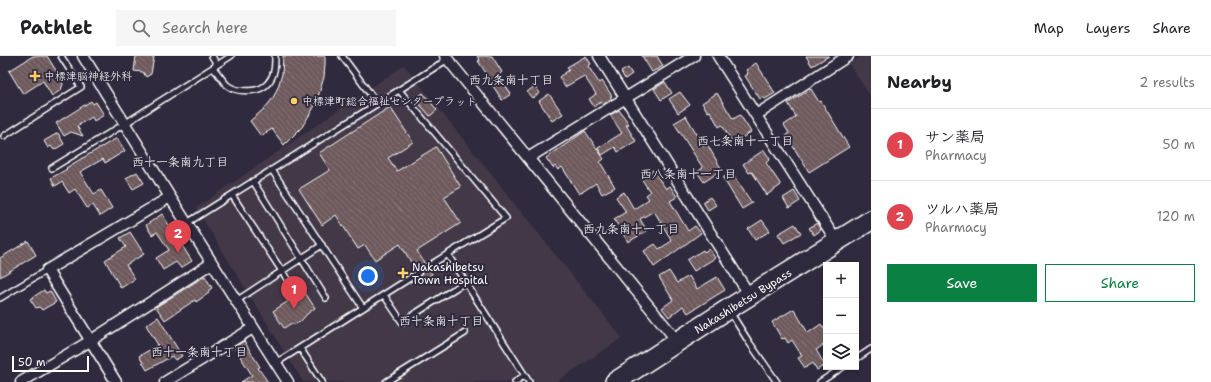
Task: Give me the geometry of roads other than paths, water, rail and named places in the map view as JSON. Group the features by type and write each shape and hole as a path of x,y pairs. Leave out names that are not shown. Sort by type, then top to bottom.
{"highway":[{"name":"Nakashibetsu Bypass","path":"615,382 728,309 871,220"}],"street":[{"path":"83,56 170,197 288,382"},
{"path":"599,56 750,296"},
{"path":"528,158 694,56"},
{"path":"718,56 837,242"},
{"path":"756,115 848,56"},
{"path":"446,58 678,342"},
{"path":"116,382 47,270 170,197"},
{"path":"21,382 90,341 212,262"},
{"path":"165,382 254,328"}],"lane":[{"path":"4,136 81,87 61,56"},
{"path":"212,56 215,66 228,86 240,91 255,90 268,84 276,69 275,56"},
{"path":"52,168 126,124 231,56"},
{"path":"342,56 377,103"},
{"path":"187,224 399,90 446,58"},
{"path":"399,90 506,218 427,267"},
{"path":"272,170 364,308"},
{"path":"253,182 326,298"},
{"path":"232,195 293,288"},
{"path":"236,301 322,245"},
{"path":"448,255 529,382"},
{"path":"0,298 47,270"},
{"path":"276,363 418,273"},
{"path":"384,295 402,322 465,282"},
{"path":"728,309 776,382"},
{"path":"386,382 465,333"},
{"path":"300,348 322,382"},
{"path":"859,357 871,349"},
{"path":"820,382 838,370"},
{"path":"514,382 525,375"}],"place":[{"name":"中標津脳神経外科","path":"35,76"},
{"name":"中標津町総合福祉センタープラット","path":"294,101"},
{"name":"ツルハ薬局","path":"178,253"},
{"name":"Nakashibetsu Town Hospital","path":"403,273"},
{"name":"サン薬局","path":"294,309"}],"district":[{"name":"西九条南十丁目","path":"511,80"},
{"name":"西七条南十一丁目","path":"745,141"},
{"name":"西十一条南九丁目","path":"180,162"},
{"name":"西八条南十一丁目","path":"688,174"},
{"name":"西九条南十一丁目","path":"631,229"},
{"name":"西十条南十丁目","path":"441,321"},
{"name":"西十一条南十丁目","path":"199,352"}]}
